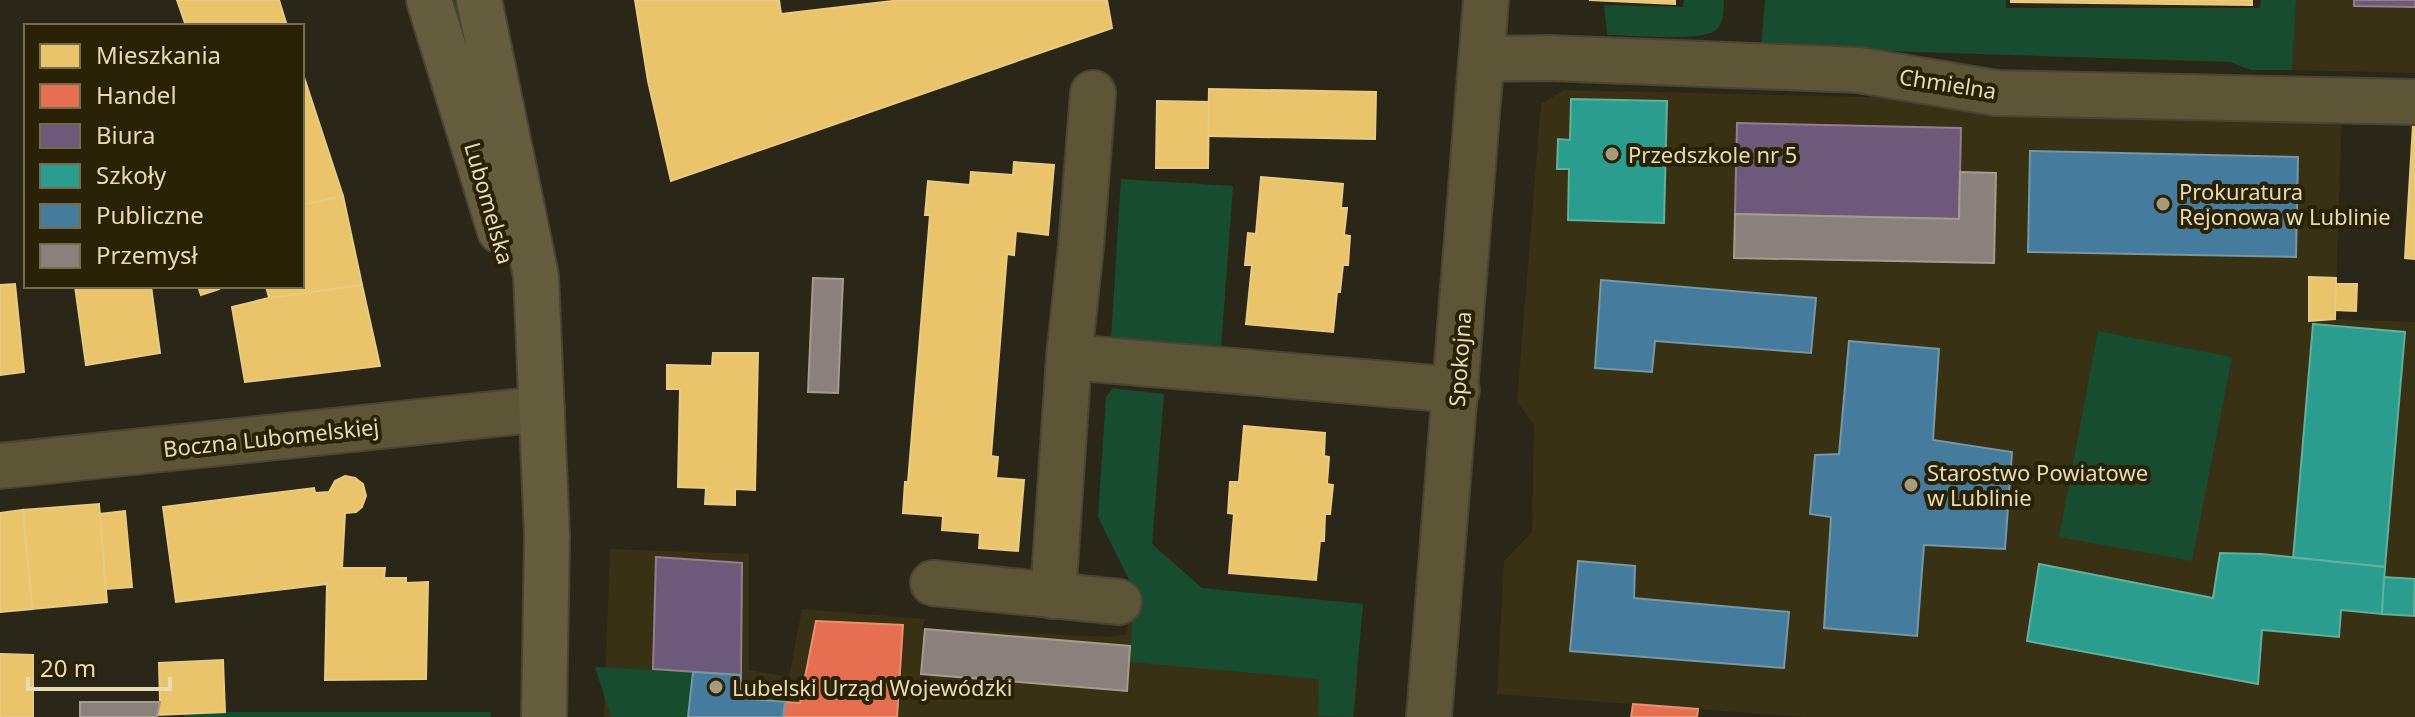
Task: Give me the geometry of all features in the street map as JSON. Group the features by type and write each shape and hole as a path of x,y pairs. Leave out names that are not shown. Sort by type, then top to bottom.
{"street":[{"name":"Lubomelska","path":"429,0 494,207 542,409"},
{"name":"Lubomelska","path":"479,0 536,276 547,537 544,717"},
{"name":"Spokojna","path":"1429,717 1486,0"},
{"name":"Chmielna","path":"1482,59 1550,58 1859,70 1996,93 2415,102"},
{"path":"1053,596 1069,357 1093,93"},
{"path":"1069,357 1457,390"},
{"name":"Boczna Lubomelskiej","path":"0,466 542,409"},
{"path":"933,583 1119,602"}],"shaded area":[{"path":"2296,0 2415,0 2415,73 2292,70"},
{"path":"1564,90 2342,108 2335,319 2415,322 2415,717 1804,717 1497,694 1504,561 1532,532 1534,425 1517,402 1541,104"},
{"name":"Lubelski Urząd Wojewódzki","path":"610,549 749,554 749,670 789,677 802,609 925,619 922,628 1109,637 1127,634 1131,579 1358,669 1354,717 604,717"}],"green space":[{"path":"1684,0 1724,0 1719,27 1708,34 1696,36 1607,35 1604,5 1683,7"},
{"path":"1765,0 2006,0 2006,8 2260,8 2261,0 2296,0 2292,70 2251,70 2230,62 1761,47"},
{"path":"1121,179 1233,186 1221,349 1111,339"},
{"path":"2098,331 2232,357 2192,561 2059,537"},
{"path":"1113,388 1164,394 1152,544 1202,588 1363,604 1353,717 1318,716 1319,679 1129,662 1135,592 1098,517 1106,397"},
{"path":"595,667 693,672 688,717 611,717"},
{"path":"491,712 490,717 184,717 183,713"}],"building: Mieszkania":[{"path":"177,0 279,0 286,24 185,24"},
{"path":"635,0 779,0 781,14 901,0 1107,0 1112,28 671,181 648,81"},
{"path":"1589,0 1675,0 1675,4"},
{"path":"2252,0 2252,5 2011,2"},
{"path":"304,77 343,196 304,205"},
{"path":"1209,89 1376,92 1375,139 1208,136"},
{"path":"1157,101 1209,102 1208,168 1156,168"},
{"path":"2415,125 2415,259 2405,258"},
{"path":"1014,162 1054,165 1048,235 1016,231 1014,255 1007,254 991,456 998,457 996,478 1024,480 1018,551 979,548 980,533 942,530 943,516 903,513 930,215 925,215 928,181 970,185 971,172 1013,175"},
{"path":"1261,177 1343,184 1341,208 1347,208 1344,235 1350,236 1348,265 1343,265 1333,332 1246,324 1252,265 1245,265 1248,233 1256,234"},
{"path":"343,196 362,285 269,298 266,288 304,288 304,205"},
{"path":"2309,277 2336,278 2335,319 2309,321"},
{"path":"15,284 24,372 0,375 0,285"},
{"path":"2336,284 2357,284 2356,311 2335,310"},
{"path":"362,285 380,366 245,382 232,307 269,298"},
{"path":"75,288 151,288 160,353 86,365"},
{"path":"199,288 219,288 219,289 201,295"},
{"path":"713,353 758,353 755,490 735,489 735,505 705,504 706,488 678,487 680,389 667,389 667,365 712,366"},
{"path":"1244,426 1325,433 1324,456 1329,457 1327,484 1333,485 1330,514 1325,514 1324,541 1320,541 1316,580 1229,573 1234,514 1228,513 1230,482 1239,482"},
{"path":"345,476 363,484 366,496 362,507 356,512 345,513 342,568 385,568 384,578 406,578 406,583 428,582 426,679 325,680 327,584 176,602 163,507 314,488 315,493 329,492 335,481"},
{"path":"99,504 107,602 32,609 23,510"},
{"path":"23,510 32,609 0,612 0,513"},
{"path":"125,511 132,587 106,589 100,514"},
{"path":"0,654 33,655 33,717 0,717"},
{"path":"223,660 225,712 157,715 160,702 159,663"}],"building: Handel":[{"path":"816,621 903,625 897,717 783,717 785,702 800,703"},
{"path":"1633,704 1698,709 1697,717 1631,717"}],"building: Biura":[{"path":"2354,0 2415,0 2415,7 2354,6"},
{"path":"1737,123 1961,128 1959,219 1735,214"},
{"path":"656,557 742,563 741,675 653,669"}],"building: Szkoły":[{"name":"Przedszkole nr 5","path":"1571,99 1667,101 1664,223 1568,220 1569,169 1557,169 1558,139 1570,140"},
{"path":"2313,324 2405,332 2385,567 2293,559"},
{"path":"2220,553 2261,554 2385,567 2382,614 2341,610 2339,637 2262,630 2258,684 2027,641 2039,564 2213,598"},
{"path":"2384,577 2415,579 2414,616 2382,614"}],"building: Publiczne":[{"name":"Prokuratura Rejonowa w Lublinie","path":"2030,151 2298,157 2296,257 2028,252"},
{"path":"1601,280 1816,298 1811,353 1655,341 1652,372 1595,368"},
{"name":"Starostwo Powiatowe w Lublinie","path":"1849,341 1939,349 1933,440 2012,452 2005,549 1924,545 1917,636 1824,628 1831,517 1810,514 1815,455 1839,454"},
{"path":"1578,561 1635,566 1634,598 1789,612 1784,668 1570,651"},
{"name":"Lubelski Urząd Wojewódzki","path":"693,672 741,675 740,698 785,702 783,717 688,717"}],"building: Przemysł":[{"path":"1960,172 1996,173 1994,263 1734,258 1735,214 1959,219"},
{"path":"813,278 843,279 838,393 808,392"},
{"path":"925,629 1130,646 1127,691 921,674"},
{"path":"80,702 160,702 157,717 80,717"}],"place":[{"name":"Przedszkole nr 5","path":"1612,154"},
{"name":"Prokuratura Rejonowa w Lublinie","path":"2163,204"},
{"name":"Starostwo Powiatowe w Lublinie","path":"1911,485"},
{"name":"Lubelski Urząd Wojewódzki","path":"716,687"}]}
